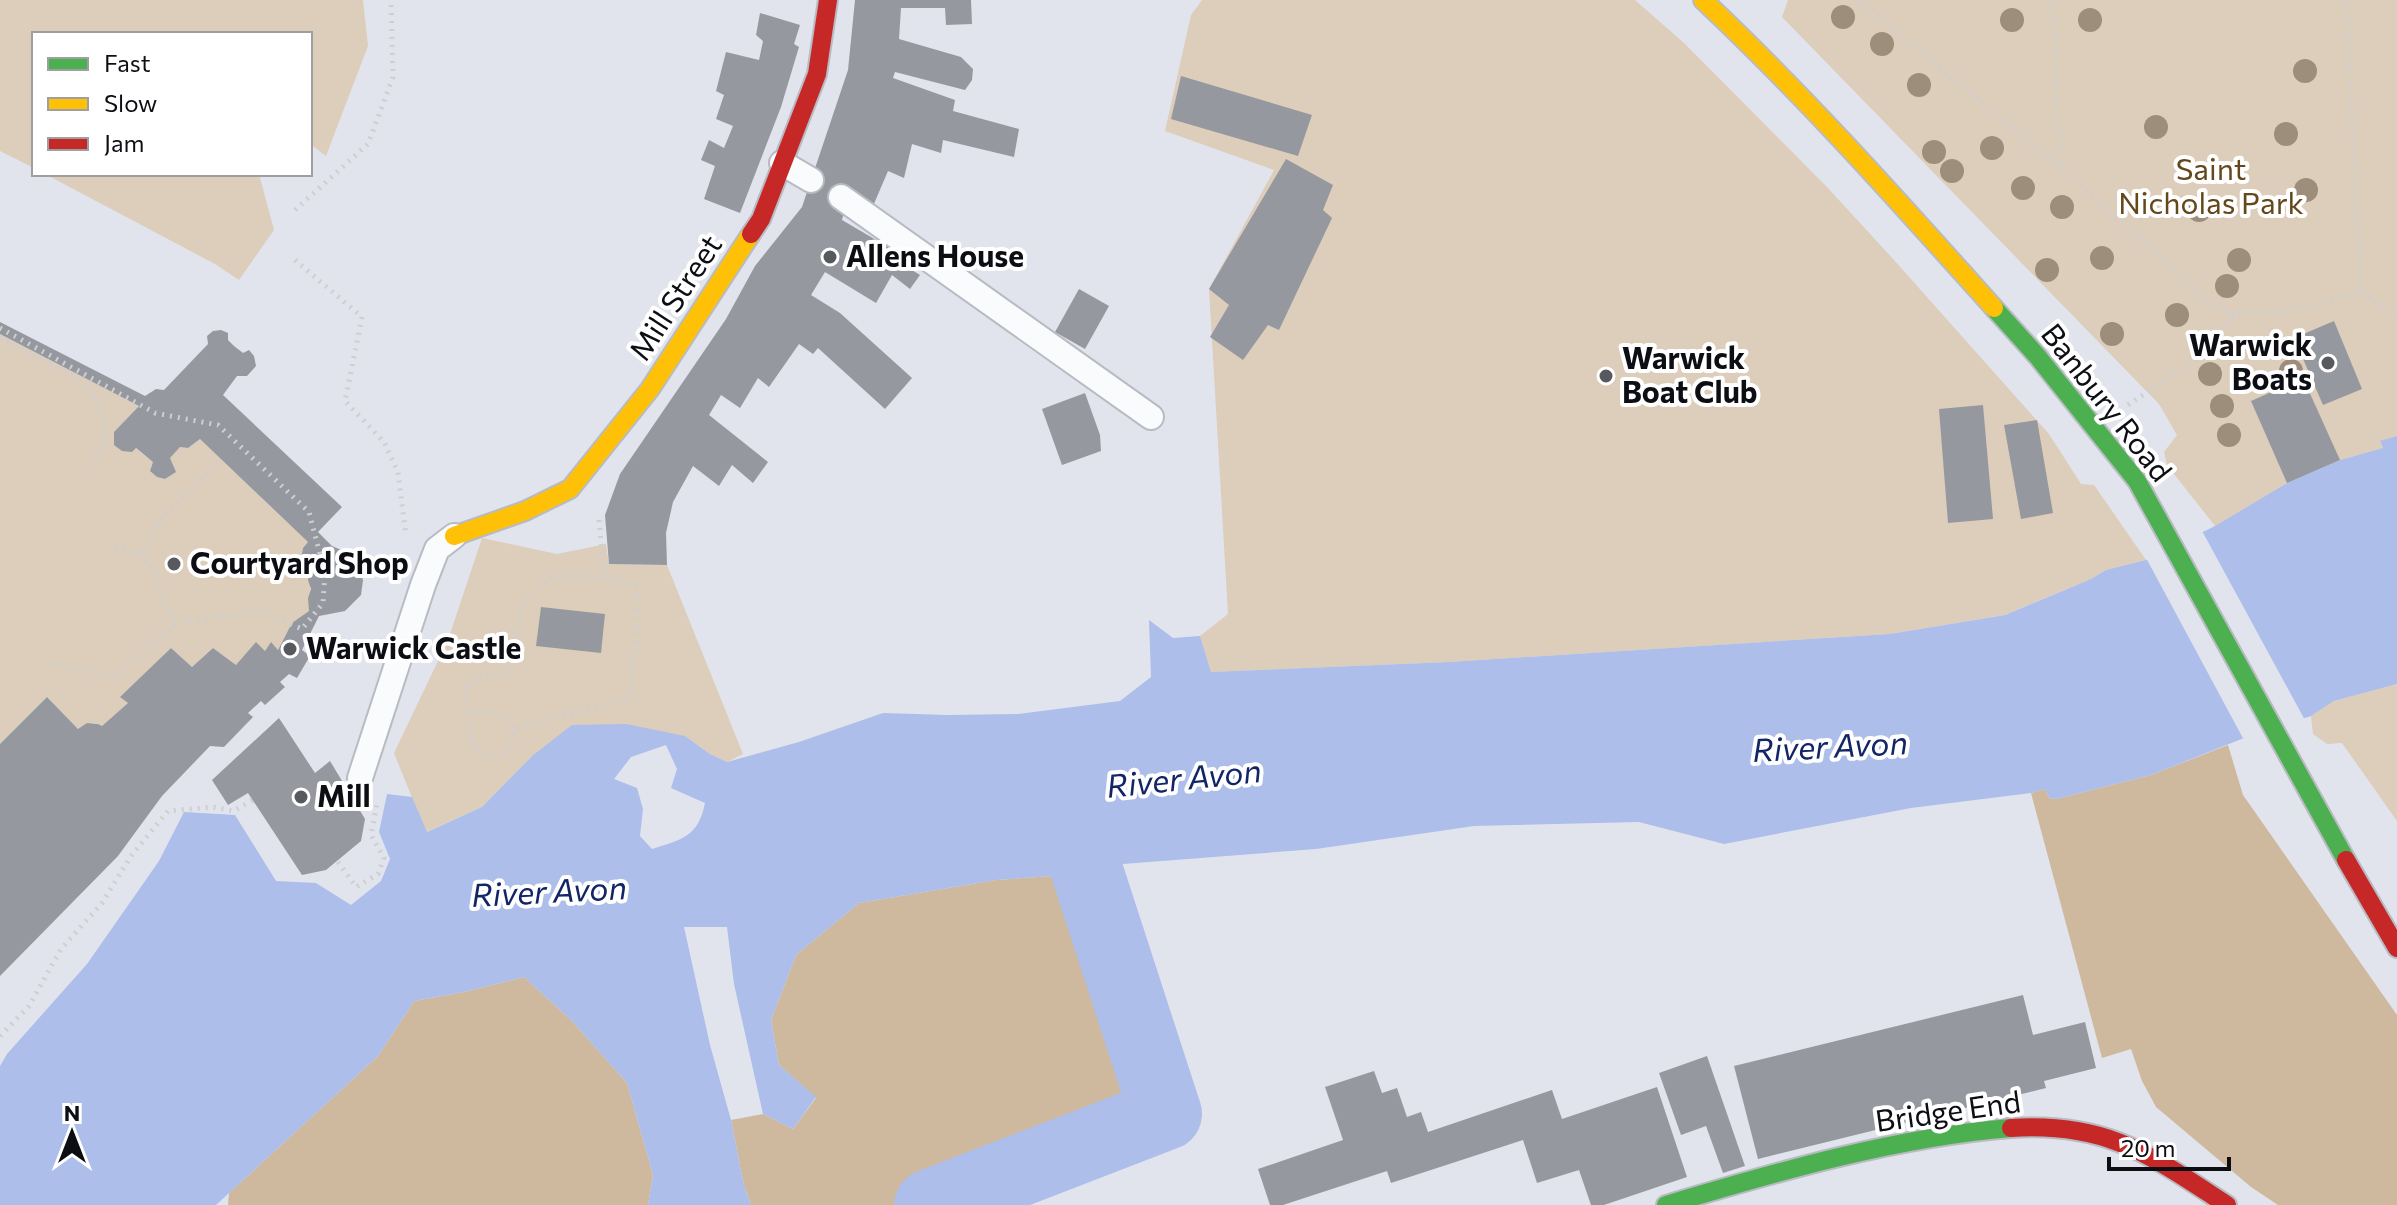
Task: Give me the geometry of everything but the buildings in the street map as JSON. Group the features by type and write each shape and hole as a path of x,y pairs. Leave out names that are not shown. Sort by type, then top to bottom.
{"street":[{"name":"Mill Street","path":"454,536 525,511 570,489 650,389 761,219 817,74 828,0"},
{"name":"Banbury Road","path":"1703,0 1749,43 1894,197 2038,357 2137,481 2397,948"},
{"name":"Bridge End","path":"1666,1205 1745,1181 1828,1161 1966,1132 2009,1127 2057,1128 2101,1136 2133,1147 2227,1205"}],"lane":[{"path":"782,163 811,180"},
{"path":"841,197 1151,417"},
{"path":"360,778 423,585 437,549 454,536"},
{"path":"1745,1181 1754,1205"}],"path":[{"path":"295,210 368,144 393,77 391,0"},
{"path":"1859,0 2060,168 2217,307 2235,314 2287,311 2331,303 2361,291"},
{"path":"2053,0 2060,168"},
{"path":"2346,0 2361,291"},
{"path":"295,260 362,317 345,401 384,442 398,472 409,566 423,585"},
{"path":"2361,291 2397,315"},
{"path":"2148,392 2201,356 2235,314"},
{"path":"0,328 155,413 218,425 309,512 325,574 323,603 302,629 261,611 175,623 115,677 50,663"},
{"path":"0,338 83,382 102,407 106,437 91,470"},
{"path":"141,555 166,512 221,459"},
{"path":"110,546 141,555 155,574 175,623"},
{"path":"601,546 604,576"},
{"path":"468,714 483,711 504,717 511,722 513,744 502,754 486,754 474,749 468,714 465,689 477,677 507,673 515,650 519,617 527,600 551,576 604,576 638,587 636,642 629,668 633,697 513,729"},
{"path":"338,862 356,887 378,874 384,858 371,835 377,805 360,778"},
{"path":"0,1036 29,1006 61,949 102,903 131,856 168,811 213,807 233,811 253,800"}],"green space":[{"path":"0,0 363,0 368,46 326,156 312,146 312,32 32,32 32,167 0,151"},
{"name":"Warwick Boat Club","path":"1202,0 1635,0 1684,43 1827,187 1894,260 2049,434 2081,484 2094,485 2146,560 2106,570 2004,615 1890,634 1449,662 1211,672 1200,636 1228,614 1209,289 1274,170 1165,131 1191,15"},
{"name":"Saint Nicholas Park","path":"1788,0 2397,0 2397,436 2380,442 2383,448 2340,460 2287,483 2215,526 2167,465 2164,452 2177,435 2159,404 1782,17"},
{"path":"49,176 260,176 274,230 239,280 215,264"},
{"path":"0,334 139,406 114,432 153,462 150,471 157,477 165,479 175,472 170,458 180,447 188,448 200,439 308,542 301,558 311,568 309,611 292,624 278,650 271,643 265,651 236,665 213,648 192,667 171,648 121,697 128,703 102,726 93,723 78,729 47,697 0,744"},
{"path":"482,538 557,554 606,544 609,564 667,565 743,754 727,762 685,736 532,756 482,807 426,832 394,753 448,640"},
{"path":"2397,684 2397,821 2342,743 2327,744 2313,734 2311,716 2334,701"}],"shaded area":[{"path":"2228,745 2243,795 2397,1015 2397,1205 2278,1205 2251,1187 2156,1107 2142,1081 2131,1049 2102,1058 2031,793 2045,789 2049,798 2056,799 2151,775"},
{"path":"1110,872 1106,888 1162,997 1201,1118 976,1205 751,1205 744,1186 731,1120 763,1114 793,1129 816,1098 779,1065 771,1020 796,955 859,903 996,880"},
{"path":"524,977 572,1021 627,1083 653,1175 648,1205 228,1205 229,1193 378,1056 414,1001"}],"water":[{"name":"River Avon","path":"2397,436 2397,684 2334,701 2311,716 2249,736 2151,775 2056,799 2049,798 2045,789 1911,808 1724,844 1639,822 1474,826 1316,849 1123,864 1110,872 996,880 859,903 796,955 771,1020 779,1065 816,1097 793,1129 763,1114 734,984 727,927 684,927 751,1205 648,1205 653,1175 627,1083 572,1021 524,977 414,1001 378,1056 216,1205 0,1205 0,1066 7,1054 87,964 159,861 184,812 235,815 276,881 316,883 351,905 381,881 390,859 379,832 387,794 412,797 427,832 482,807 532,756 572,725 626,724 685,736 727,762 799,742 883,713 1018,714 1120,701 1151,677 1149,620 1173,638 1200,636 1211,672 1449,662 1890,634 2005,615 2106,570 2146,560 2215,526 2287,483 2340,460 2383,448 2380,441","holes":["666,745 677,769 671,788 705,803 702,814 688,835 652,849 640,836 643,809 637,788 614,779 631,757"]}],"pier":[{"path":"2201,529 2306,722 2245,742 2145,556"}],"waterway":[{"path":"930,1205 1166,1114 1061,791"}],"traffic: fast":[{"path":"1994,308 2038,357 2137,481 2346,860"},
{"path":"1666,1205 1881,1148 2011,1128"}],"traffic: slow":[{"path":"1703,0 1816,112 1994,308"},
{"path":"454,536 525,511 570,489 650,389 751,234"}],"traffic: jam":[{"path":"751,234 761,219 817,74 828,0"},
{"path":"2346,860 2397,948"},
{"path":"2011,1128 2075,1130 2102,1137 2150,1157 2227,1205"}],"place":[{"name":"Allens House","path":"830,257"},
{"name":"Warwick Boats","path":"2328,363"},
{"name":"Warwick Boat Club","path":"1606,376"},
{"name":"Courtyard Shop","path":"174,564"},
{"name":"Warwick Castle","path":"290,649"},
{"name":"Mill","path":"301,797"}]}
